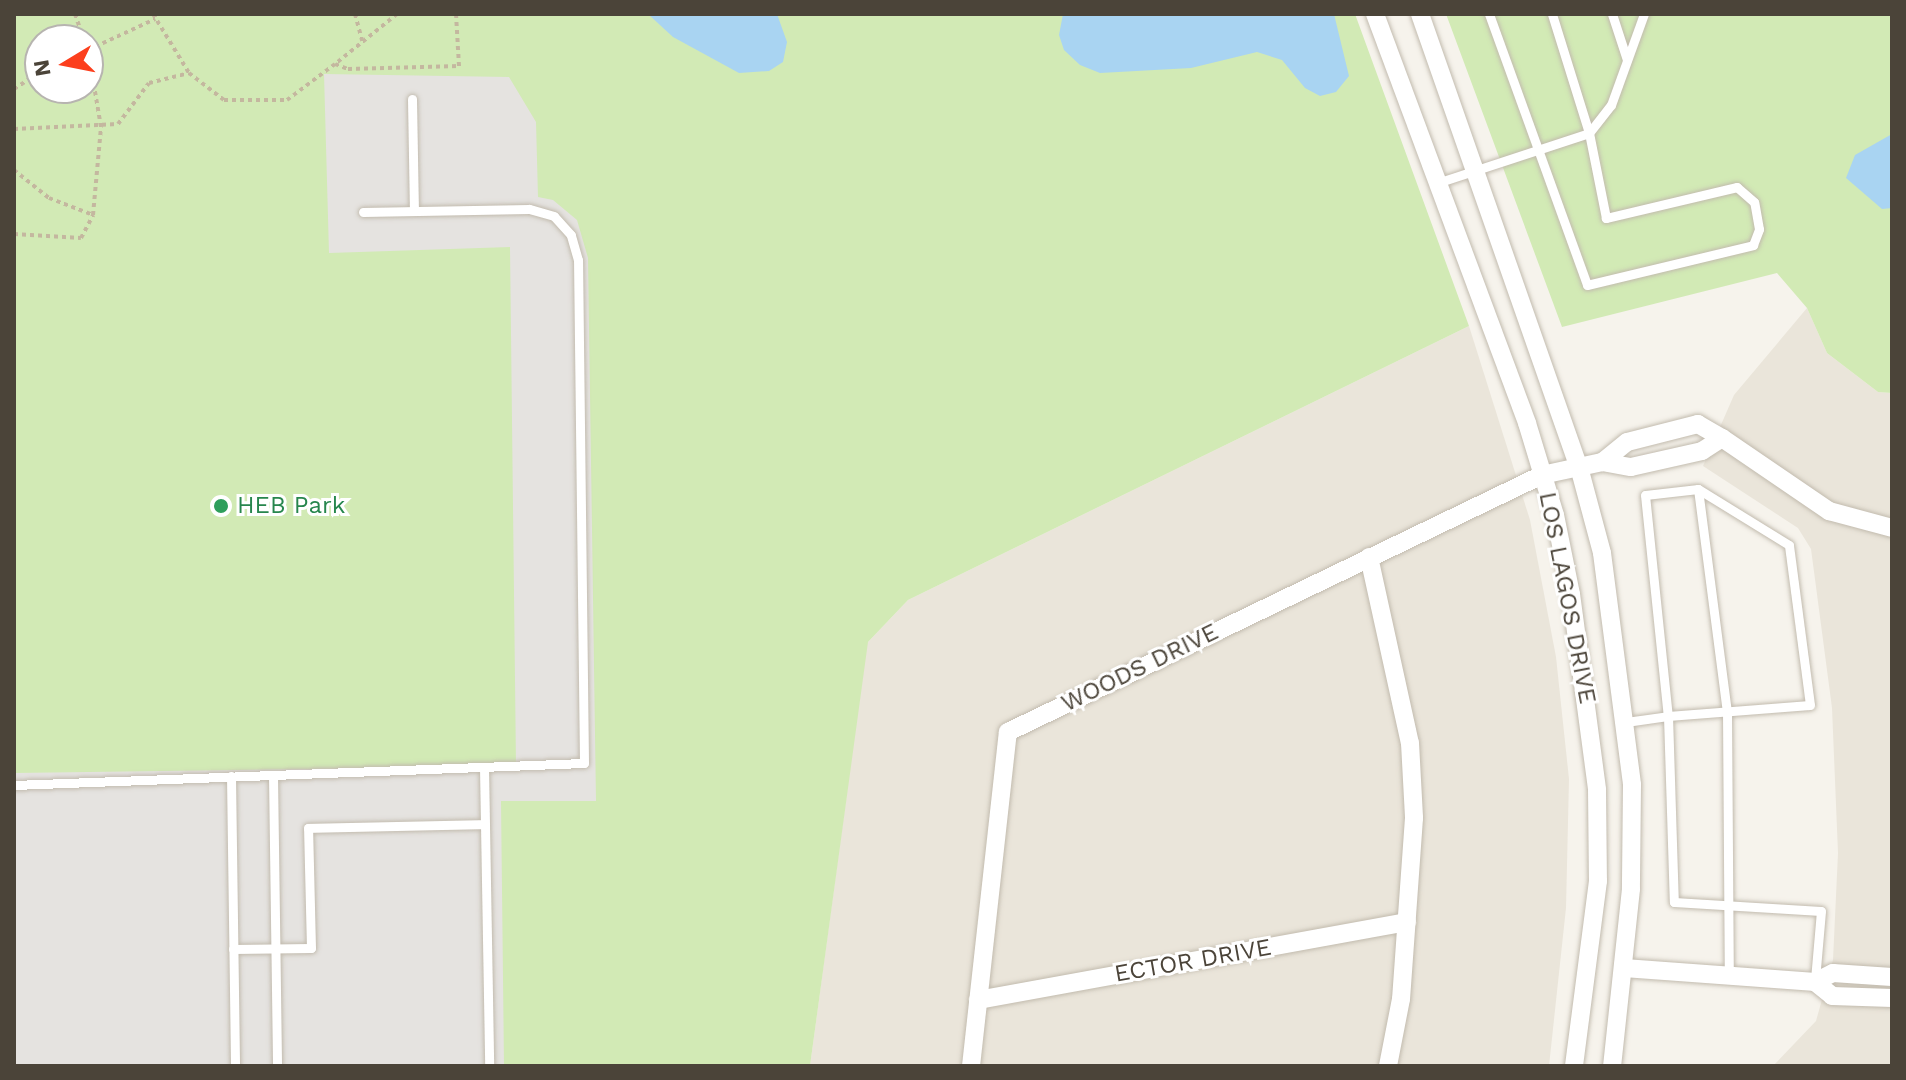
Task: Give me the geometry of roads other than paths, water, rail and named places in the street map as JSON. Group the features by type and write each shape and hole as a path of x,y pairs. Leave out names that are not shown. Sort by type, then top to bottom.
{"street":[{"name":"LOS LAGOS DRIVE","path":"1375,14 1440,182 1542,475 1571,594 1597,790 1598,881 1574,1066"},
{"name":"LOS LAGOS DRIVE","path":"1420,14 1579,467 1602,553 1632,785 1624,968 1612,1066"},
{"path":"1602,462 1627,442 1698,424 1829,511 1892,528"},
{"path":"1602,462 1631,467 1702,451 1722,438"},
{"name":"WOODS DRIVE","path":"971,1066 1008,732 1542,475 1602,462"},
{"path":"1369,557 1410,743 1414,818 1407,922 1388,1066"},
{"name":"ECTOR DRIVE","path":"978,1000 1407,922"},
{"path":"1624,968 1815,982 1833,973 1892,977"},
{"path":"1862,974 1862,998"},
{"path":"1815,982 1832,996 1892,998"}],"lane":[{"path":"1489,14 1587,285 1753,245 1759,229 1754,202 1737,187 1606,218 1589,133 1552,14"},
{"path":"1612,14 1627,60"},
{"path":"1440,182 1589,133 1611,105 1644,14"},
{"path":"412,99 414,211"},
{"path":"14,785 584,763 578,260 565,225 543,211 363,212"},
{"path":"1626,722 1668,716 1810,705 1789,545 1698,489 1645,495 1668,716 1674,902 1821,911 1815,982"},
{"path":"1698,489 1727,712 1729,976"},
{"path":"484,767 489,1066"},
{"path":"273,775 277,1066"},
{"path":"231,776 235,1066"},
{"path":"233,949 311,948 308,828 485,824"}],"water":[{"path":"648,14 777,14 787,42 783,62 769,71 739,73 673,37"},
{"path":"1063,14 1334,14 1349,76 1336,92 1320,96 1305,88 1282,60 1257,52 1191,68 1100,73 1080,65 1064,50 1059,35"},
{"path":"1892,134 1892,208 1882,209 1846,178 1855,155"}],"place":[{"name":"HEB Park","path":"221,506"}]}
